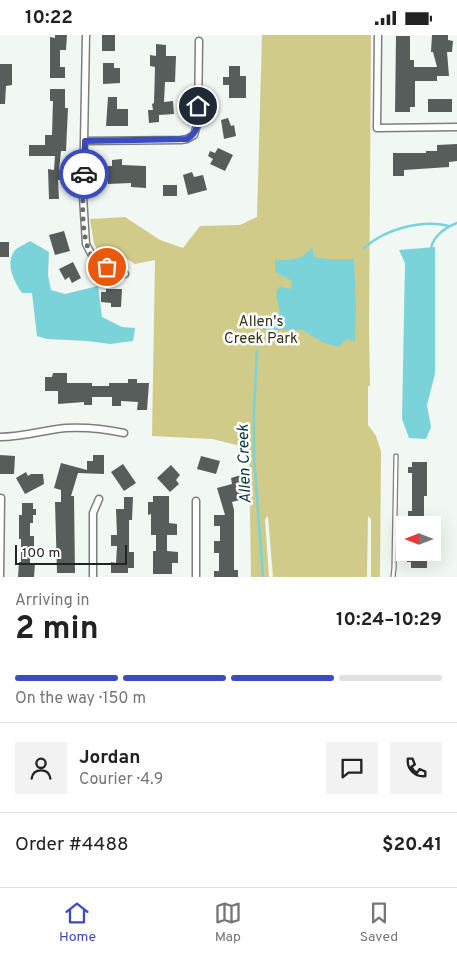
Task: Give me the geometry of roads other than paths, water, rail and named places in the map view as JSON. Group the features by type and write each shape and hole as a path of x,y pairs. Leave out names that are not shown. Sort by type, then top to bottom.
{"street":[{"path":"86,35 84,220 86,244 94,259 107,267 125,274"},
{"path":"378,35 378,128 457,127"},
{"path":"85,141 181,141 194,135 198,122 199,41"},
{"path":"0,437 25,436 66,428 124,433"},
{"path":"0,577 1,498"},
{"path":"93,577 94,513 99,499"},
{"path":"196,501 196,577"}],"lane":[{"path":"393,577 396,456"}],"water":[{"path":"30,241 49,252 48,275 51,290 65,294 98,286 102,317 122,327 135,328 133,341 110,344 47,339 37,336 32,293 22,293 13,278 11,266 12,254 16,249"},
{"path":"312,247 314,257 354,259 355,341 346,340 339,347 324,343 302,330 263,330 264,316 280,314 276,293 280,286 291,289 292,281 275,272 275,260 300,257"},
{"path":"435,247 435,374 427,405 431,427 426,439 409,438 402,419 405,263 399,250"}],"waterway":[{"name":"Allen Creek","path":"431,248 432,243 441,233 457,223"},
{"name":"Allen Creek","path":"364,248 382,236 404,227 427,224 449,226"},
{"name":"Allen Creek","path":"257,351 254,457 263,577"}],"park label":[{"name":"Allen's Creek Park","path":"261,330"}]}
